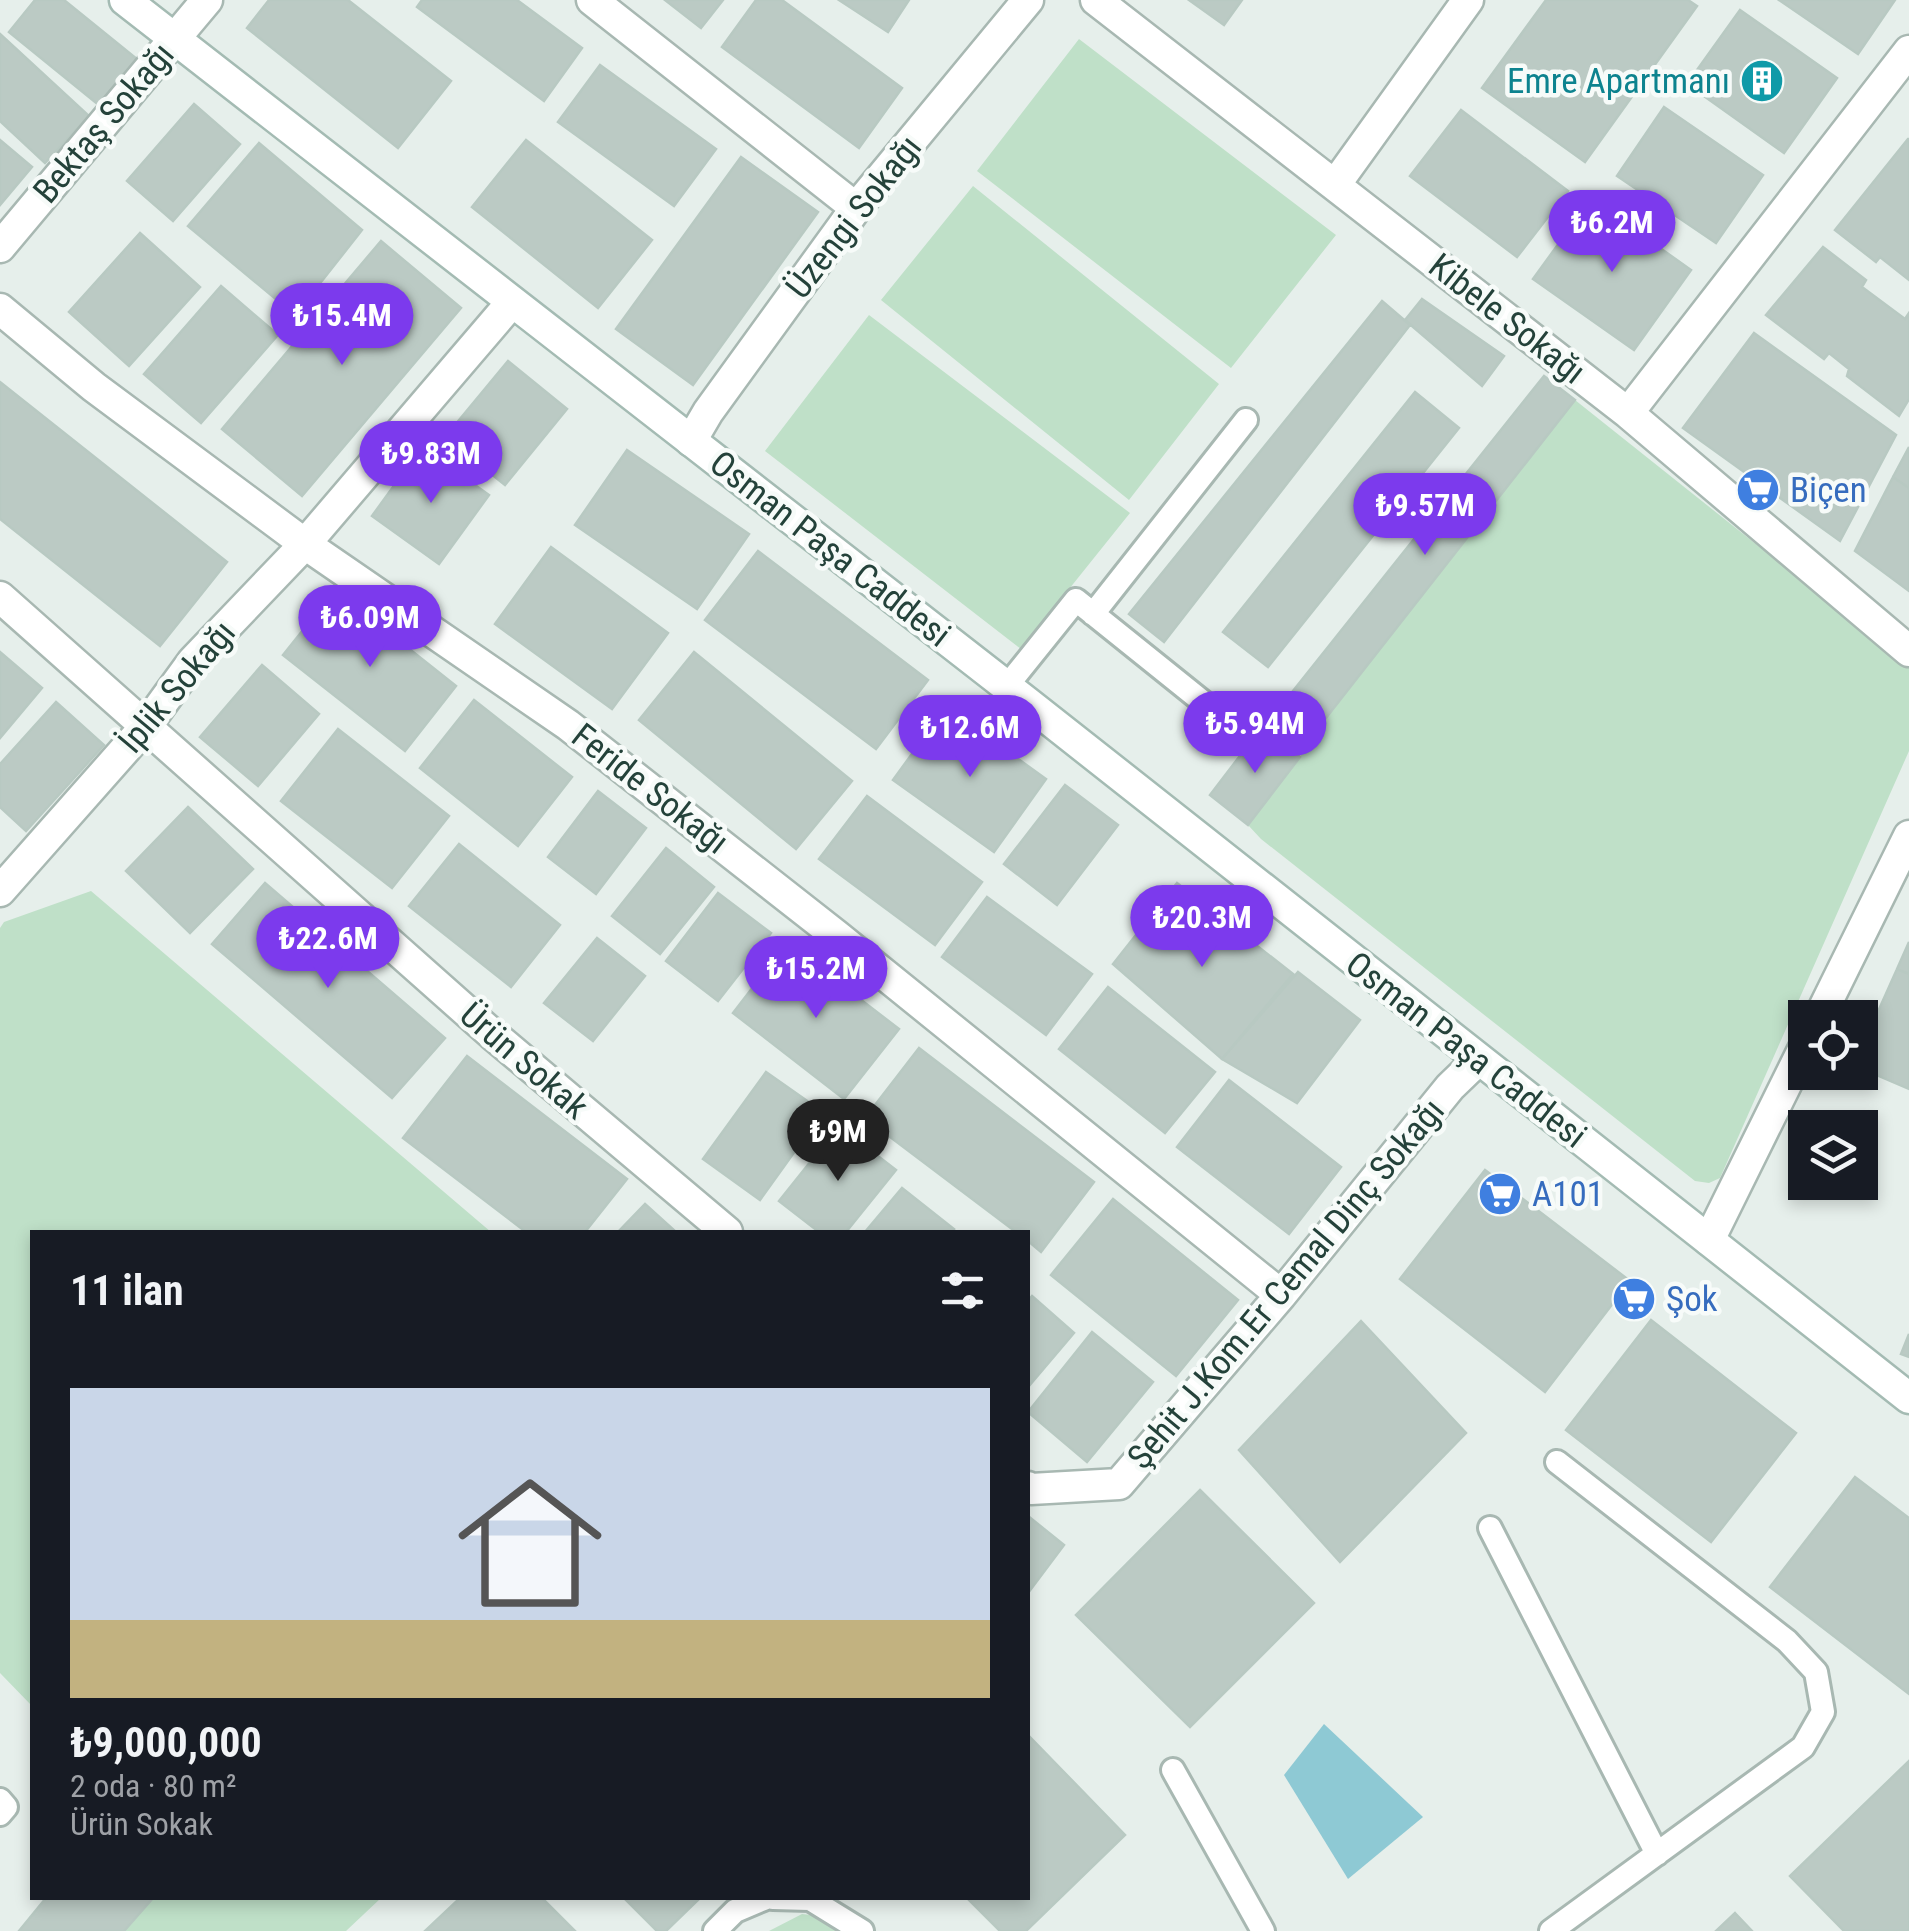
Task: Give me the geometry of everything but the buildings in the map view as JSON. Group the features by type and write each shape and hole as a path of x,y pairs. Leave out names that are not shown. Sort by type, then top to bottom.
{"street":[{"name":"Osman Paşa Caddesi","path":"125,0 1006,686 1909,1398"},
{"name":"Bektaş Sokağı","path":"0,247 207,0"},
{"path":"592,0 856,208"},
{"name":"Üzengi Sokağı","path":"690,442 856,208 1028,0"},
{"name":"Kibele Sokağı","path":"1096,0 1628,412 1909,651"},
{"path":"1335,185 1468,0"},
{"path":"1628,412 1909,51"},
{"name":"İplik Sokağı","path":"0,891 145,727 193,661 305,544 512,302"},
{"name":"Feride Sokağı","path":"0,309 94,387 305,544 568,725 838,936 1281,1295"},
{"name":"Ürün Sokak","path":"0,597 492,1034 725,1230"},
{"path":"1828,1000 1909,836"},
{"name":"Şehit J.Kom.Er Cemal Dinç Sokağı","path":"1030,1490 1119,1484 1281,1295 1450,1087 1478,1060"},
{"path":"1708,1240 1788,1080"}],"lane":[{"path":"1093,614 1246,420"},
{"path":"1006,686 1076,600 1244,734"},
{"path":"1551,1931 1803,1747 1823,1712 1816,1672 1787,1641 1558,1462"},
{"path":"1490,1528 1657,1854"},
{"path":"1173,1770 1263,1931"},
{"path":"0,1800 6,1807 0,1814"},
{"path":"716,1931 735,1911 765,1900"},
{"path":"812,1900 862,1931"}],"green space":[{"path":"1079,39 1336,235 1231,368 977,171"},
{"path":"973,186 1219,384 1129,500 881,300"},
{"path":"869,315 1130,513 1021,649 765,451"},
{"path":"1575,400 1909,666 1909,751 1799,1000 1788,1000 1788,1024 1720,1178 1709,1183 1695,1181 1248,825 1311,737"},
{"path":"91,891 489,1230 30,1230 30,1704 0,1673 0,928 4,922"},
{"path":"151,1900 379,1900 346,1931 124,1931"},
{"path":"802,1914 835,1918 854,1931 769,1931"}],"water":[{"path":"1324,1724 1423,1817 1348,1879 1284,1775"}],"place":[{"name":"Emre Apartmanı","path":"1762,81"},
{"name":"Biçen","path":"1758,490"},
{"name":"A101","path":"1500,1194"},
{"name":"Şok","path":"1634,1299"}]}
